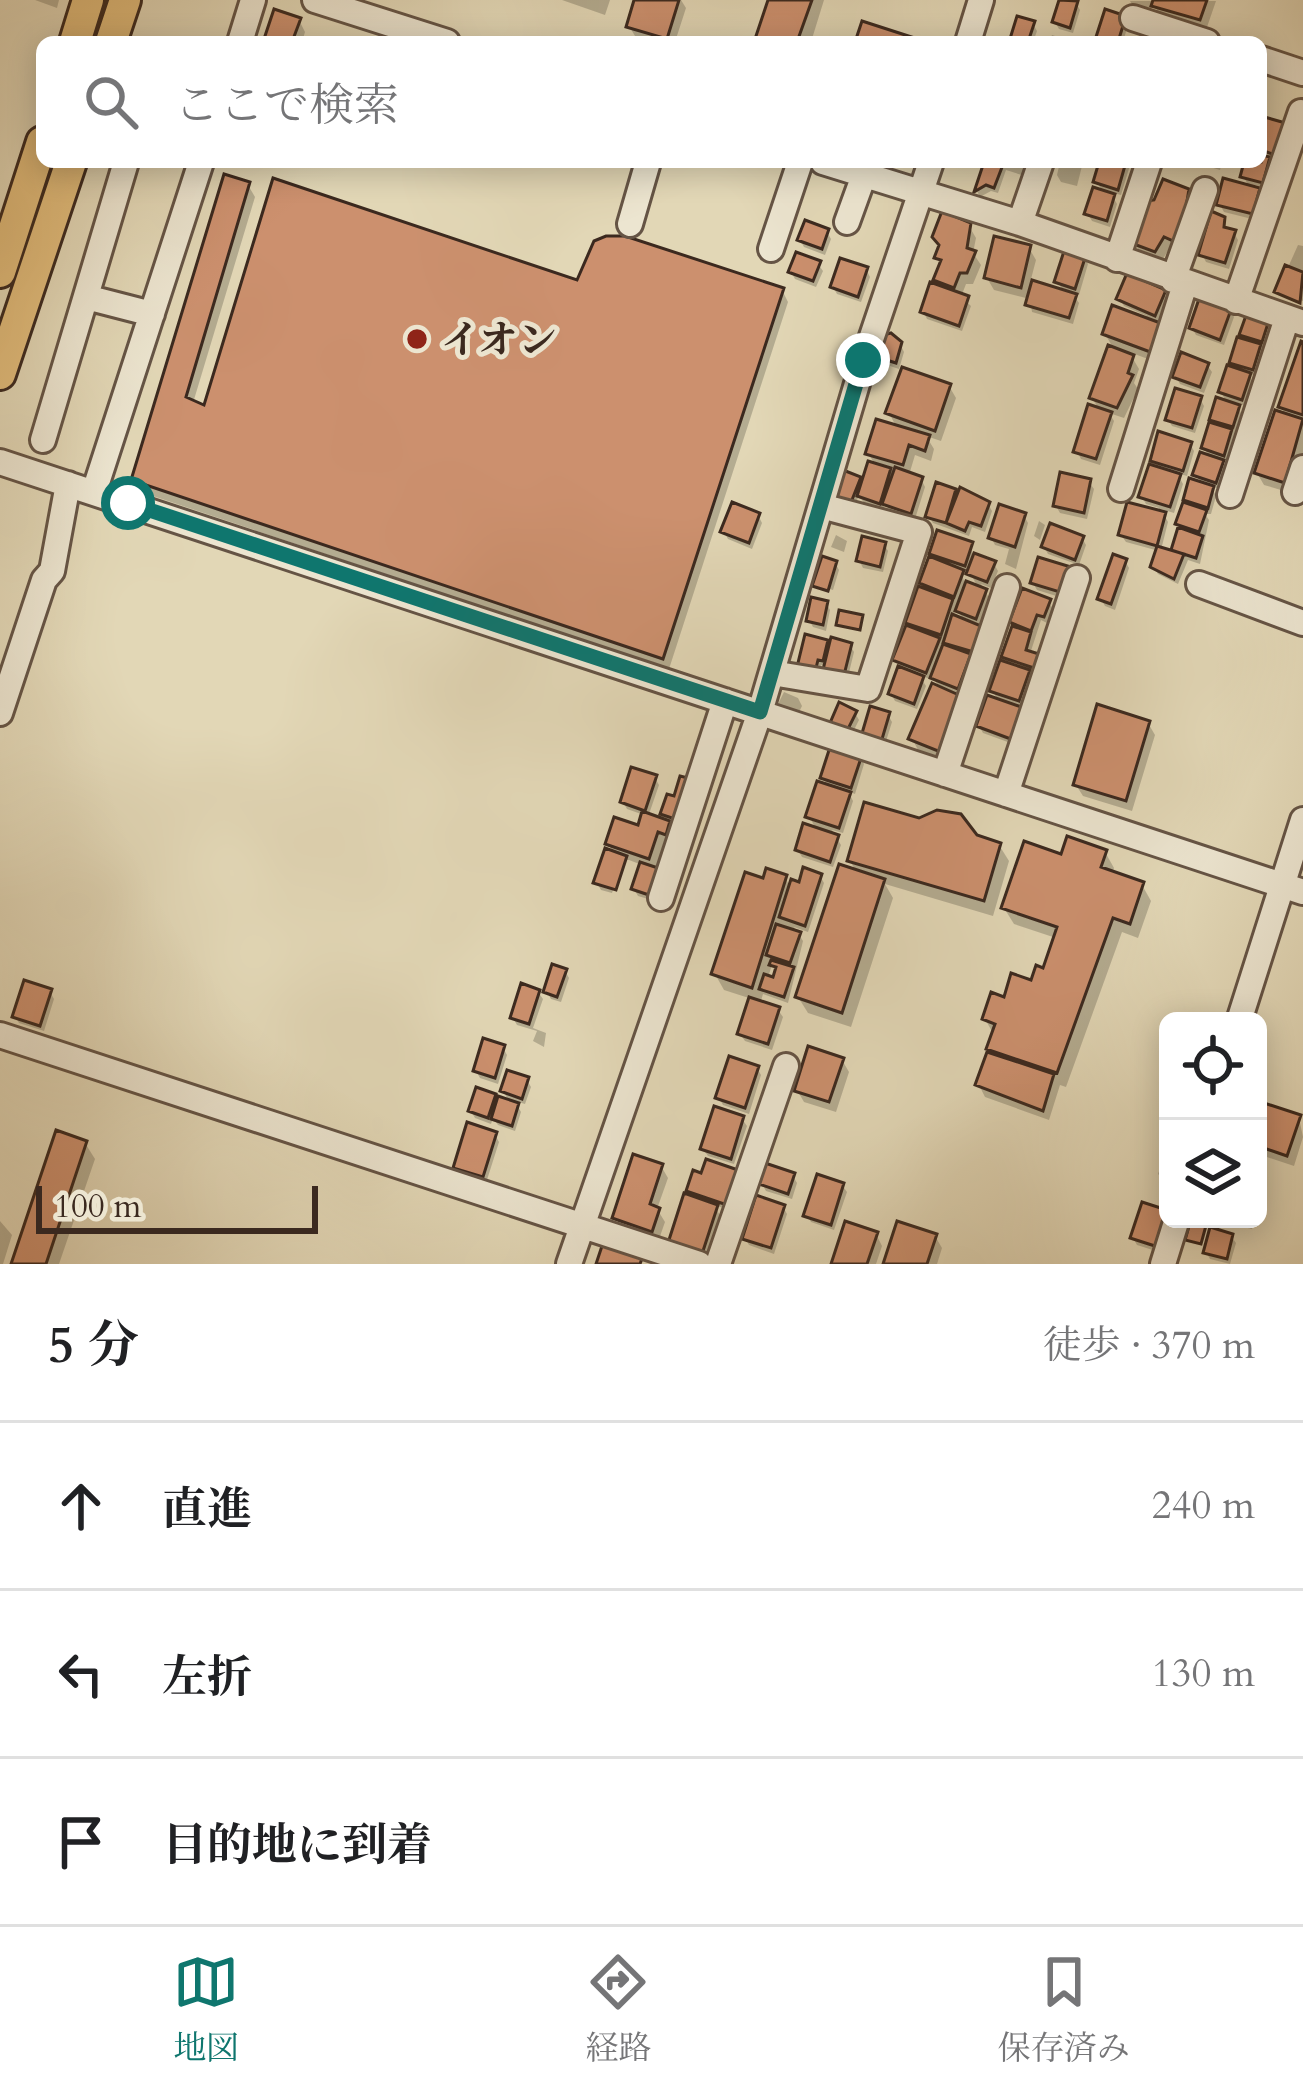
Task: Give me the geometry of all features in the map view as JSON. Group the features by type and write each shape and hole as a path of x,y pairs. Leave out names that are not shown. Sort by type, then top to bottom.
{"main road":[{"path":"77,36 88,0"},
{"path":"113,36 125,0"},
{"path":"0,272 13,189 36,152"},
{"path":"0,374 69,168"}],"street":[{"path":"242,36 254,0"},
{"path":"315,0 428,36"},
{"path":"970,36 982,0"},
{"path":"1133,18 1189,36"},
{"path":"1267,61 1303,73"},
{"path":"1236,301 1301,112"},
{"path":"43,440 124,168"},
{"path":"94,492 199,168"},
{"path":"630,224 646,168"},
{"path":"772,249 798,168"},
{"path":"842,168 1020,223 1295,320 1230,495"},
{"path":"569,1264 760,712 863,360 929,168"},
{"path":"1020,223 1039,168"},
{"path":"1117,259 1147,168"},
{"path":"847,223 864,175"},
{"path":"1120,489 1205,190"},
{"path":"86,297 152,314"},
{"path":"0,462 1293,888"},
{"path":"0,713 44,580 52,571 68,484"},
{"path":"772,673 868,689 919,532 821,506"},
{"path":"1006,794 1077,578"},
{"path":"1199,584 1303,623"},
{"path":"945,774 1007,587"},
{"path":"661,898 725,701"},
{"path":"1244,1012 1293,888 1303,820"},
{"path":"0,1035 582,1226 667,1259 699,1264"},
{"path":"718,1264 786,1066"},
{"path":"1163,1264 1174,1228"}],"building":[{"path":"634,0 679,0 668,36 626,27"},
{"path":"768,0 812,0 799,36 756,36"},
{"path":"1059,0 1078,1 1070,28 1052,22"},
{"path":"1153,0 1207,0 1200,20 1151,6"},
{"path":"274,9 301,18 294,36 265,36"},
{"path":"1105,9 1126,16 1120,36 1096,36"},
{"path":"1017,16 1035,21 1030,36 1011,36"},
{"path":"862,21 908,36 857,36"},
{"path":"1267,118 1289,124 1275,155 1267,152"},
{"path":"1270,157 1263,183 1240,177 1242,168 1267,168"},
{"path":"982,168 1002,168 994,188 986,185 974,192"},
{"path":"1097,168 1124,168 1118,190 1093,182"},
{"path":"224,174 250,182 186,397 204,405 273,178 577,280 594,241 625,236 784,288 663,659 131,480"},
{"path":"1223,178 1260,188 1253,214 1216,205"},
{"path":"1163,179 1189,189 1180,244 1164,237 1155,252 1131,243 1147,201 1154,200"},
{"path":"1093,187 1115,194 1107,221 1084,214"},
{"path":"942,211 971,223 967,248 976,251 954,288 933,280 941,260 934,258 939,245 932,237"},
{"path":"1211,211 1225,217 1224,227 1236,230 1225,263 1198,255"},
{"path":"805,220 829,229 822,249 797,240"},
{"path":"994,236 1031,245 1021,288 984,278"},
{"path":"1065,248 1086,255 1075,289 1054,282"},
{"path":"796,252 821,261 813,281 788,272"},
{"path":"840,258 868,267 858,297 830,287"},
{"path":"1285,265 1303,272 1300,303 1274,292"},
{"path":"1127,273 1166,290 1155,316 1116,299"},
{"path":"1032,280 1077,294 1069,318 1025,305"},
{"path":"930,282 969,296 959,326 920,312"},
{"path":"1200,296 1232,307 1220,340 1189,328"},
{"path":"1112,305 1163,324 1153,353 1102,334"},
{"path":"1249,307 1271,314 1262,342 1239,335"},
{"path":"891,333 902,342 896,363 877,357 883,335"},
{"path":"1237,337 1261,344 1253,370 1229,363"},
{"path":"1303,342 1303,415 1278,407"},
{"path":"1108,345 1134,355 1128,373 1133,375 1117,408 1089,398"},
{"path":"1181,352 1209,363 1200,387 1172,377"},
{"path":"1227,365 1251,373 1242,400 1218,392"},
{"path":"902,367 951,384 935,431 885,413"},
{"path":"1175,388 1202,396 1192,428 1165,420"},
{"path":"1216,397 1240,405 1233,427 1209,420"},
{"path":"1088,404 1112,412 1096,459 1073,452"},
{"path":"1275,410 1303,419 1285,483 1254,473"},
{"path":"876,419 930,435 925,451 909,445 903,465 865,454"},
{"path":"1209,422 1232,429 1224,456 1201,448"},
{"path":"1158,431 1192,442 1183,471 1150,461"},
{"path":"1200,452 1224,460 1216,483 1192,475"},
{"path":"868,461 891,468 880,504 857,496"},
{"path":"1149,464 1181,474 1170,507 1138,497"},
{"path":"895,467 923,477 911,514 882,504"},
{"path":"843,470 861,477 848,510 830,503"},
{"path":"1060,472 1091,479 1084,513 1053,506"},
{"path":"1189,478 1214,486 1208,508 1183,500"},
{"path":"936,482 956,489 946,523 925,517"},
{"path":"960,487 990,502 981,526 969,522 965,531 946,523"},
{"path":"732,502 760,513 749,543 720,532"},
{"path":"1127,502 1166,512 1157,546 1118,535"},
{"path":"1183,502 1207,510 1199,532 1175,524"},
{"path":"999,504 1026,513 1015,547 988,538"},
{"path":"1050,523 1084,536 1075,560 1041,547"},
{"path":"1178,527 1203,536 1196,558 1171,550"},
{"path":"937,530 973,542 965,566 929,554"},
{"path":"862,536 886,542 880,567 856,561"},
{"path":"1157,546 1184,554 1174,579 1150,567"},
{"path":"974,553 996,561 987,582 966,574"},
{"path":"1113,554 1127,559 1111,604 1097,599"},
{"path":"822,556 837,561 828,591 812,586"},
{"path":"929,556 964,570 954,597 919,583"},
{"path":"1038,557 1071,567 1063,593 1030,583"},
{"path":"966,581 987,589 976,619 955,611"},
{"path":"918,586 953,599 941,635 905,623"},
{"path":"1022,588 1051,599 1044,617 1037,615 1031,631 1009,622"},
{"path":"811,597 828,601 823,625 806,621"},
{"path":"839,610 863,615 860,630 836,625"},
{"path":"952,614 986,628 977,653 943,643"},
{"path":"906,625 940,638 926,673 892,660"},
{"path":"1012,626 1031,632 1026,650 1039,654 1034,668 1001,657"},
{"path":"805,634 828,640 815,672 797,667"},
{"path":"831,637 852,643 843,679 822,674"},
{"path":"943,644 971,654 958,689 930,678"},
{"path":"1000,660 1030,670 1019,701 989,691"},
{"path":"898,666 924,676 914,704 888,694"},
{"path":"932,683 961,696 943,753 908,739"},
{"path":"987,695 1027,709 1016,741 976,726"},
{"path":"839,702 857,711 847,731 830,723"},
{"path":"1097,704 1150,721 1126,801 1073,785"},
{"path":"870,706 890,712 880,746 860,740"},
{"path":"831,744 862,755 851,788 820,778"},
{"path":"631,767 657,775 645,811 620,802"},
{"path":"680,776 692,779 678,820 660,814 667,794 674,796"},
{"path":"817,781 851,792 839,828 805,817"},
{"path":"864,802 919,818 937,810 961,814 977,835 1001,843 984,901 847,861"},
{"path":"642,811 670,821 666,835 658,832 649,859 605,844 614,817 638,825"},
{"path":"803,823 839,835 830,862 795,850"},
{"path":"1067,836 1107,850 1101,867 1144,882 1130,924 1113,918 1057,1073 986,1049 995,1024 982,1019 991,992 1004,997 1011,973 1031,980 1036,965 1043,968 1057,927 1001,908 1024,841 1061,854"},
{"path":"605,848 627,856 616,890 593,883"},
{"path":"640,862 661,869 652,896 631,889"},
{"path":"839,864 885,879 842,1013 795,997"},
{"path":"803,867 822,874 805,926 779,917 791,879 799,882"},
{"path":"766,868 787,875 752,988 711,974 745,872 763,878"},
{"path":"776,924 801,932 790,963 766,955"},
{"path":"771,960 794,967 784,997 759,989 764,974 773,977 776,967 769,965"},
{"path":"552,964 567,969 557,997 543,992"},
{"path":"24,980 52,989 40,1026 12,1017"},
{"path":"521,983 540,990 529,1024 510,1018"},
{"path":"749,997 780,1007 768,1044 737,1034"},
{"path":"483,1038 505,1045 495,1078 473,1071"},
{"path":"808,1046 844,1058 829,1102 794,1091"},
{"path":"987,1052 1054,1074 1043,1111 975,1085"},
{"path":"729,1056 759,1066 745,1108 715,1098"},
{"path":"507,1070 529,1077 522,1099 500,1091"},
{"path":"476,1087 496,1094 488,1118 468,1111"},
{"path":"498,1096 519,1103 512,1126 491,1119"},
{"path":"1267,1104 1301,1115 1287,1156 1267,1149"},
{"path":"714,1106 744,1116 731,1159 700,1149"},
{"path":"467,1122 497,1132 483,1177 453,1168"},
{"path":"56,1130 87,1141 46,1264 11,1264"},
{"path":"633,1154 663,1164 650,1204 660,1208 652,1232 612,1218"},
{"path":"706,1159 738,1170 727,1205 686,1191 693,1170 701,1173"},
{"path":"765,1163 795,1173 788,1194 759,1184"},
{"path":"817,1174 844,1183 831,1225 803,1216"},
{"path":"684,1193 718,1205 702,1254 668,1243"},
{"path":"756,1195 785,1205 771,1248 742,1239"},
{"path":"1142,1202 1159,1207 1161,1228 1155,1246 1130,1238"},
{"path":"845,1221 878,1232 867,1264 831,1264"},
{"path":"897,1221 937,1234 927,1264 883,1264"},
{"path":"1188,1228 1205,1228 1201,1244 1185,1240"},
{"path":"1210,1228 1233,1234 1227,1259 1203,1253"},
{"path":"604,1240 644,1253 640,1264 596,1264"}],"place":[{"name":"イオン","path":"417,339"}],"route":[{"path":"128,503 760,712 863,360"}]}
